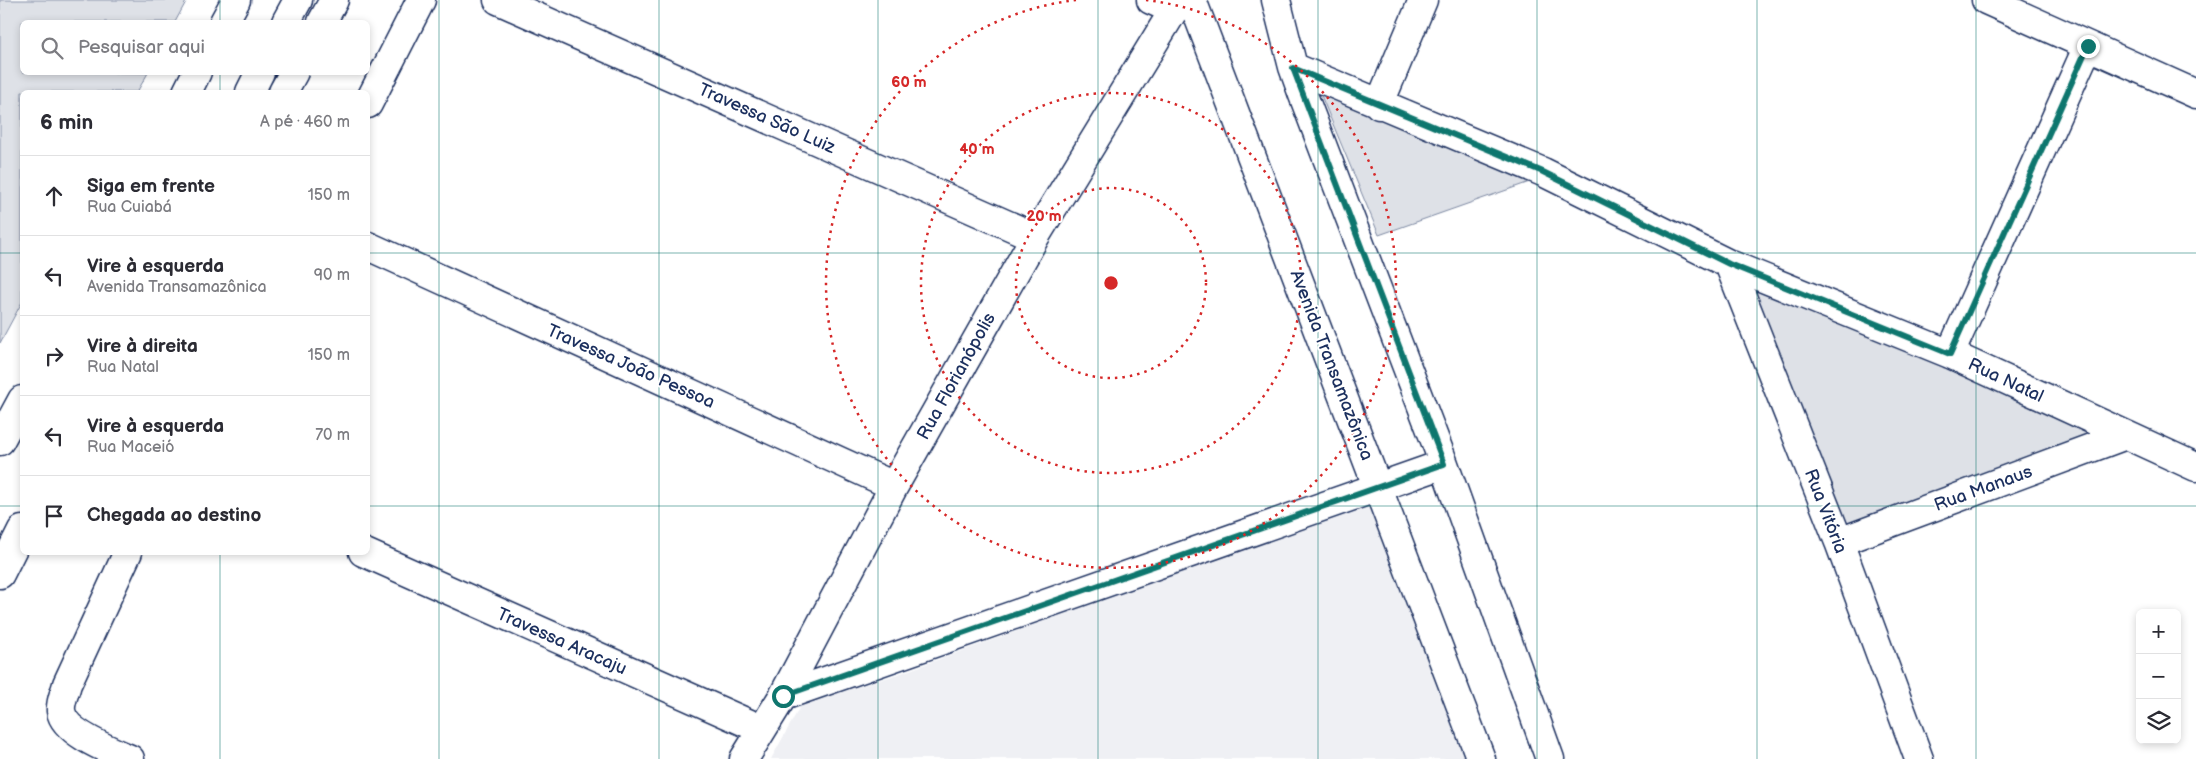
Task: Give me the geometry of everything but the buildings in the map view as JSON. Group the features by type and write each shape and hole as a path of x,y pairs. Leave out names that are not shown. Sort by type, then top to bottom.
{"street":[{"path":"225,20 236,0"},
{"path":"287,20 298,0"},
{"path":"323,20 334,0"},
{"path":"370,100 421,0"},
{"name":"Travessa São Luiz","path":"498,0 1035,237"},
{"path":"1276,0 1293,68 1444,464 1550,759"},
{"path":"1379,105 1423,0"},
{"path":"1986,0 2196,94"},
{"name":"Rua Florianópolis","path":"744,759 783,696 894,486 1035,237 1174,3"},
{"name":"Avenida Transamazônica","path":"1174,3 1378,487 1481,759"},
{"path":"1950,354 2088,46"},
{"name":"Rua Natal","path":"1293,68 1543,172 1729,264 1950,354 2196,467"},
{"path":"188,90 196,75"},
{"path":"251,90 258,75"},
{"path":"284,90 292,75"},
{"name":"Travessa João Pessoa","path":"370,247 894,486"},
{"name":"Rua Vitória","path":"1729,264 1839,542 1919,759"},
{"path":"0,441 20,404"},
{"name":"Rua Manaus","path":"1839,542 2126,435"},
{"path":"783,696 1444,464"},
{"path":"0,574 20,534"},
{"path":"127,555 67,684 61,703 63,718 81,734 130,759"},
{"name":"Travessa Aracaju","path":"369,555 761,729"}],"shaded area":[{"path":"0,0 187,0 176,20 20,20 20,75 147,75 138,90 20,90 20,306 0,343"},
{"path":"1320,93 1541,178 1379,235"},
{"path":"1730,261 2116,440 1837,540"},
{"path":"1371,503 1467,759 771,759 801,705 898,674"}],"route":[{"path":"783,696 1444,464 1293,68 1543,172 1729,264 1950,354 2088,46"}]}
